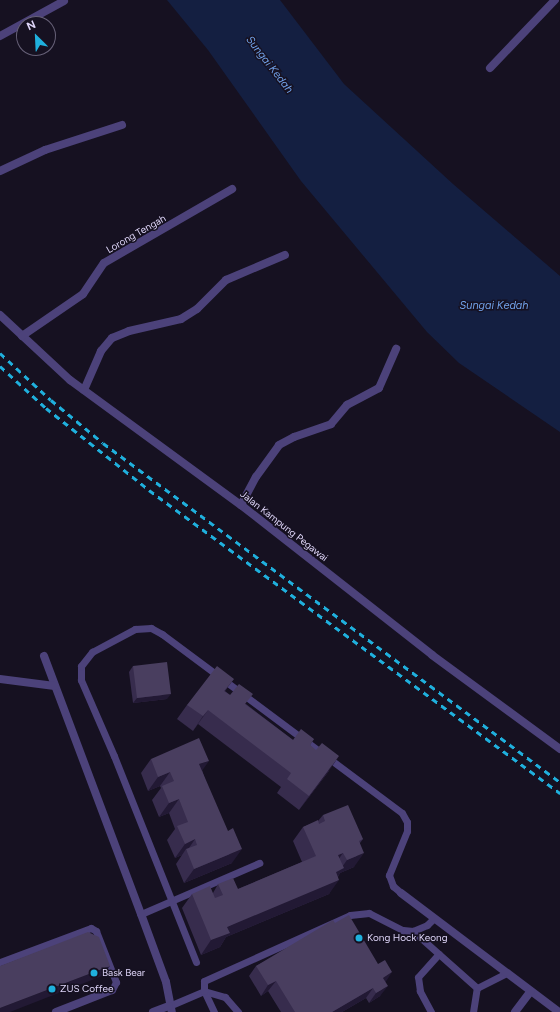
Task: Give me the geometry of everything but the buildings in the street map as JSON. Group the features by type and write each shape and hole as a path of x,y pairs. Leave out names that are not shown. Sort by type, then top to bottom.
{"street":[{"path":"490,68 555,0"},
{"path":"0,36 64,1"},
{"path":"0,171 45,150 122,125"},
{"name":"Lorong Tengah","path":"22,336 83,294 104,264 232,189"},
{"path":"84,390 101,351 112,338 129,331 181,319 198,309 226,280 286,255"},
{"name":"Jalan Kampung Pegawai","path":"0,315 84,390 241,505 432,655 560,749"},
{"path":"241,505 256,477 279,446 294,437 331,424 347,405 378,388 396,349"},
{"path":"44,656 166,982 171,1009 153,1012"},
{"path":"0,678 55,686"},
{"path":"401,893 559,1012"},
{"path":"56,1012 112,990"},
{"path":"515,1012 531,991"}],"lane":[{"path":"196,962 81,680 81,666 92,652 111,639 143,627 162,634 402,813 407,822 407,831 389,875 393,886 401,893"},
{"path":"141,914 259,863"},
{"path":"214,1012 204,992 204,981 350,915 369,914 403,930 413,931 428,925 434,918"},
{"path":"0,962 91,928 96,931 116,982 112,990"},
{"path":"413,931 478,988"},
{"path":"431,1012 420,992 418,978 439,954"},
{"path":"478,988 507,973"},
{"path":"473,1012 478,988"},
{"path":"171,1009 204,992 225,997 238,1012"}],"water":[{"name":"Sungai Kedah","path":"167,0 280,0 344,84 453,184 560,276 560,432 459,363 427,332 301,181 208,50"}],"railway":[{"path":"0,353 51,400 103,443 560,782"},
{"path":"0,366 46,408 149,490 560,793"}],"place":[{"name":"Kong Hock Keong","path":"359,938"},
{"name":"Bask Bear","path":"94,973"},
{"name":"ZUS Coffee","path":"52,989"}]}
